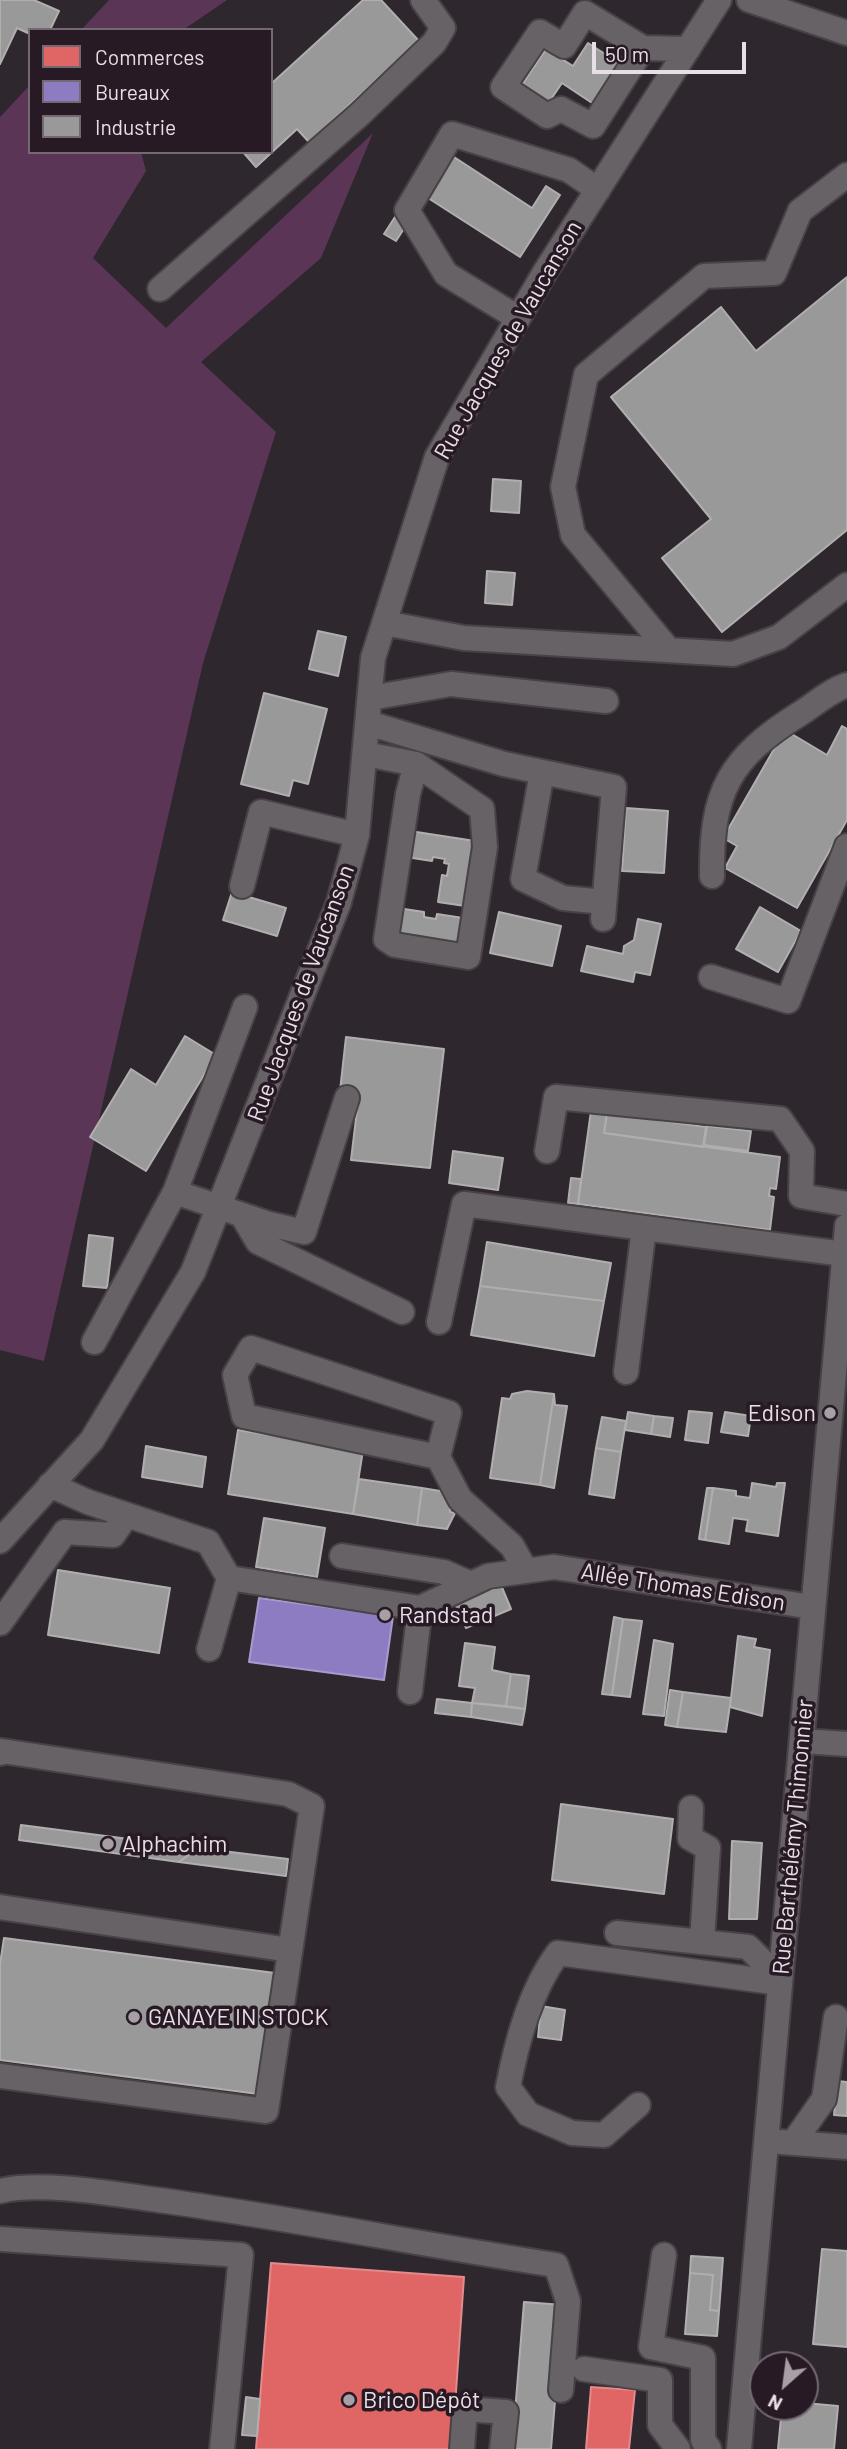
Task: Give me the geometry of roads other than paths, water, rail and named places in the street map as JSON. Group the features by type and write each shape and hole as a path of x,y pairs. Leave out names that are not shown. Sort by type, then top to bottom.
{"street":[{"path":"160,289 359,115 434,43 443,28 423,0"},
{"name":"Rue Jacques de Vaucanson","path":"0,1541 92,1440 231,1211 340,902 357,835 373,658 437,457 518,318 719,0"},
{"path":"749,0 847,33"},
{"path":"643,48 593,126 561,109 547,116 503,87 540,32 564,47 585,13 643,48 688,49"},
{"path":"518,318 446,274 407,210 452,134 569,170 598,190"},
{"path":"667,648 573,535 563,487 586,375 704,276 774,273 800,211 847,175"},
{"path":"384,623 464,638 733,654 779,638 847,585"},
{"path":"370,698 451,684 606,701"},
{"path":"712,876 712,831 724,783 762,737 847,685"},
{"path":"368,723 504,764 614,787 604,910 564,898 523,879 542,772"},
{"path":"366,754 416,764 482,809 485,847 468,957 395,946 386,939 408,794 416,764"},
{"path":"242,886 261,812 357,835"},
{"path":"711,977 788,1001 847,846"},
{"path":"94,1342 175,1192 245,1007"},
{"path":"547,1151 556,1097 779,1119 802,1151 801,1196 847,1204"},
{"path":"175,1192 304,1232 347,1098"},
{"path":"439,1322 464,1204 844,1254"},
{"path":"231,1211 258,1242 402,1312"},
{"name":"Rue Barthélémy Thimonnier","path":"739,2449 766,2140 775,1982 802,1741 812,1607 842,1340 847,1226"},
{"path":"626,1372 644,1228"},
{"path":"438,1457 244,1416 236,1375 251,1348 449,1413 438,1457 460,1499 512,1546 526,1571"},
{"path":"50,1485 208,1542 229,1578 209,1649"},
{"path":"0,1623 65,1532 113,1535 127,1515"},
{"path":"342,1556 444,1572 471,1584"},
{"name":"Allée Thomas Edison","path":"420,1608 488,1576 554,1567 812,1607"},
{"path":"229,1578 420,1608 410,1692"},
{"path":"802,1741 847,1744"},
{"path":"0,1753 2,1751 288,1794 312,1806 266,2111 0,2076"},
{"path":"691,1808 690,1838 708,1847 702,1942"},
{"path":"0,1908 290,1950"},
{"path":"617,1933 748,1947 761,1960 775,1982"},
{"path":"638,2105 604,2135 572,2133 528,2113 508,2087 515,2051 542,1975 558,1953 775,1982"},
{"path":"793,2143 824,2099 836,2017"},
{"path":"766,2140 847,2147"},
{"path":"0,2191 16,2187 117,2195 255,2213 556,2265 568,2301 561,2390"},
{"path":"0,2239 241,2255 222,2449"},
{"path":"664,2255 651,2347 703,2358 703,2440 709,2449"},
{"path":"584,2369 660,2380 660,2425 678,2449"},
{"path":"463,2449 465,2409 506,2412 502,2449"}],"place":[{"name":"Edison","path":"830,1413"},
{"name":"Randstad","path":"385,1615"},
{"name":"Alphachim","path":"108,1844"},
{"name":"GANAYE IN STOCK","path":"134,2017"},
{"name":"Brico Dépôt","path":"349,2400"}]}
